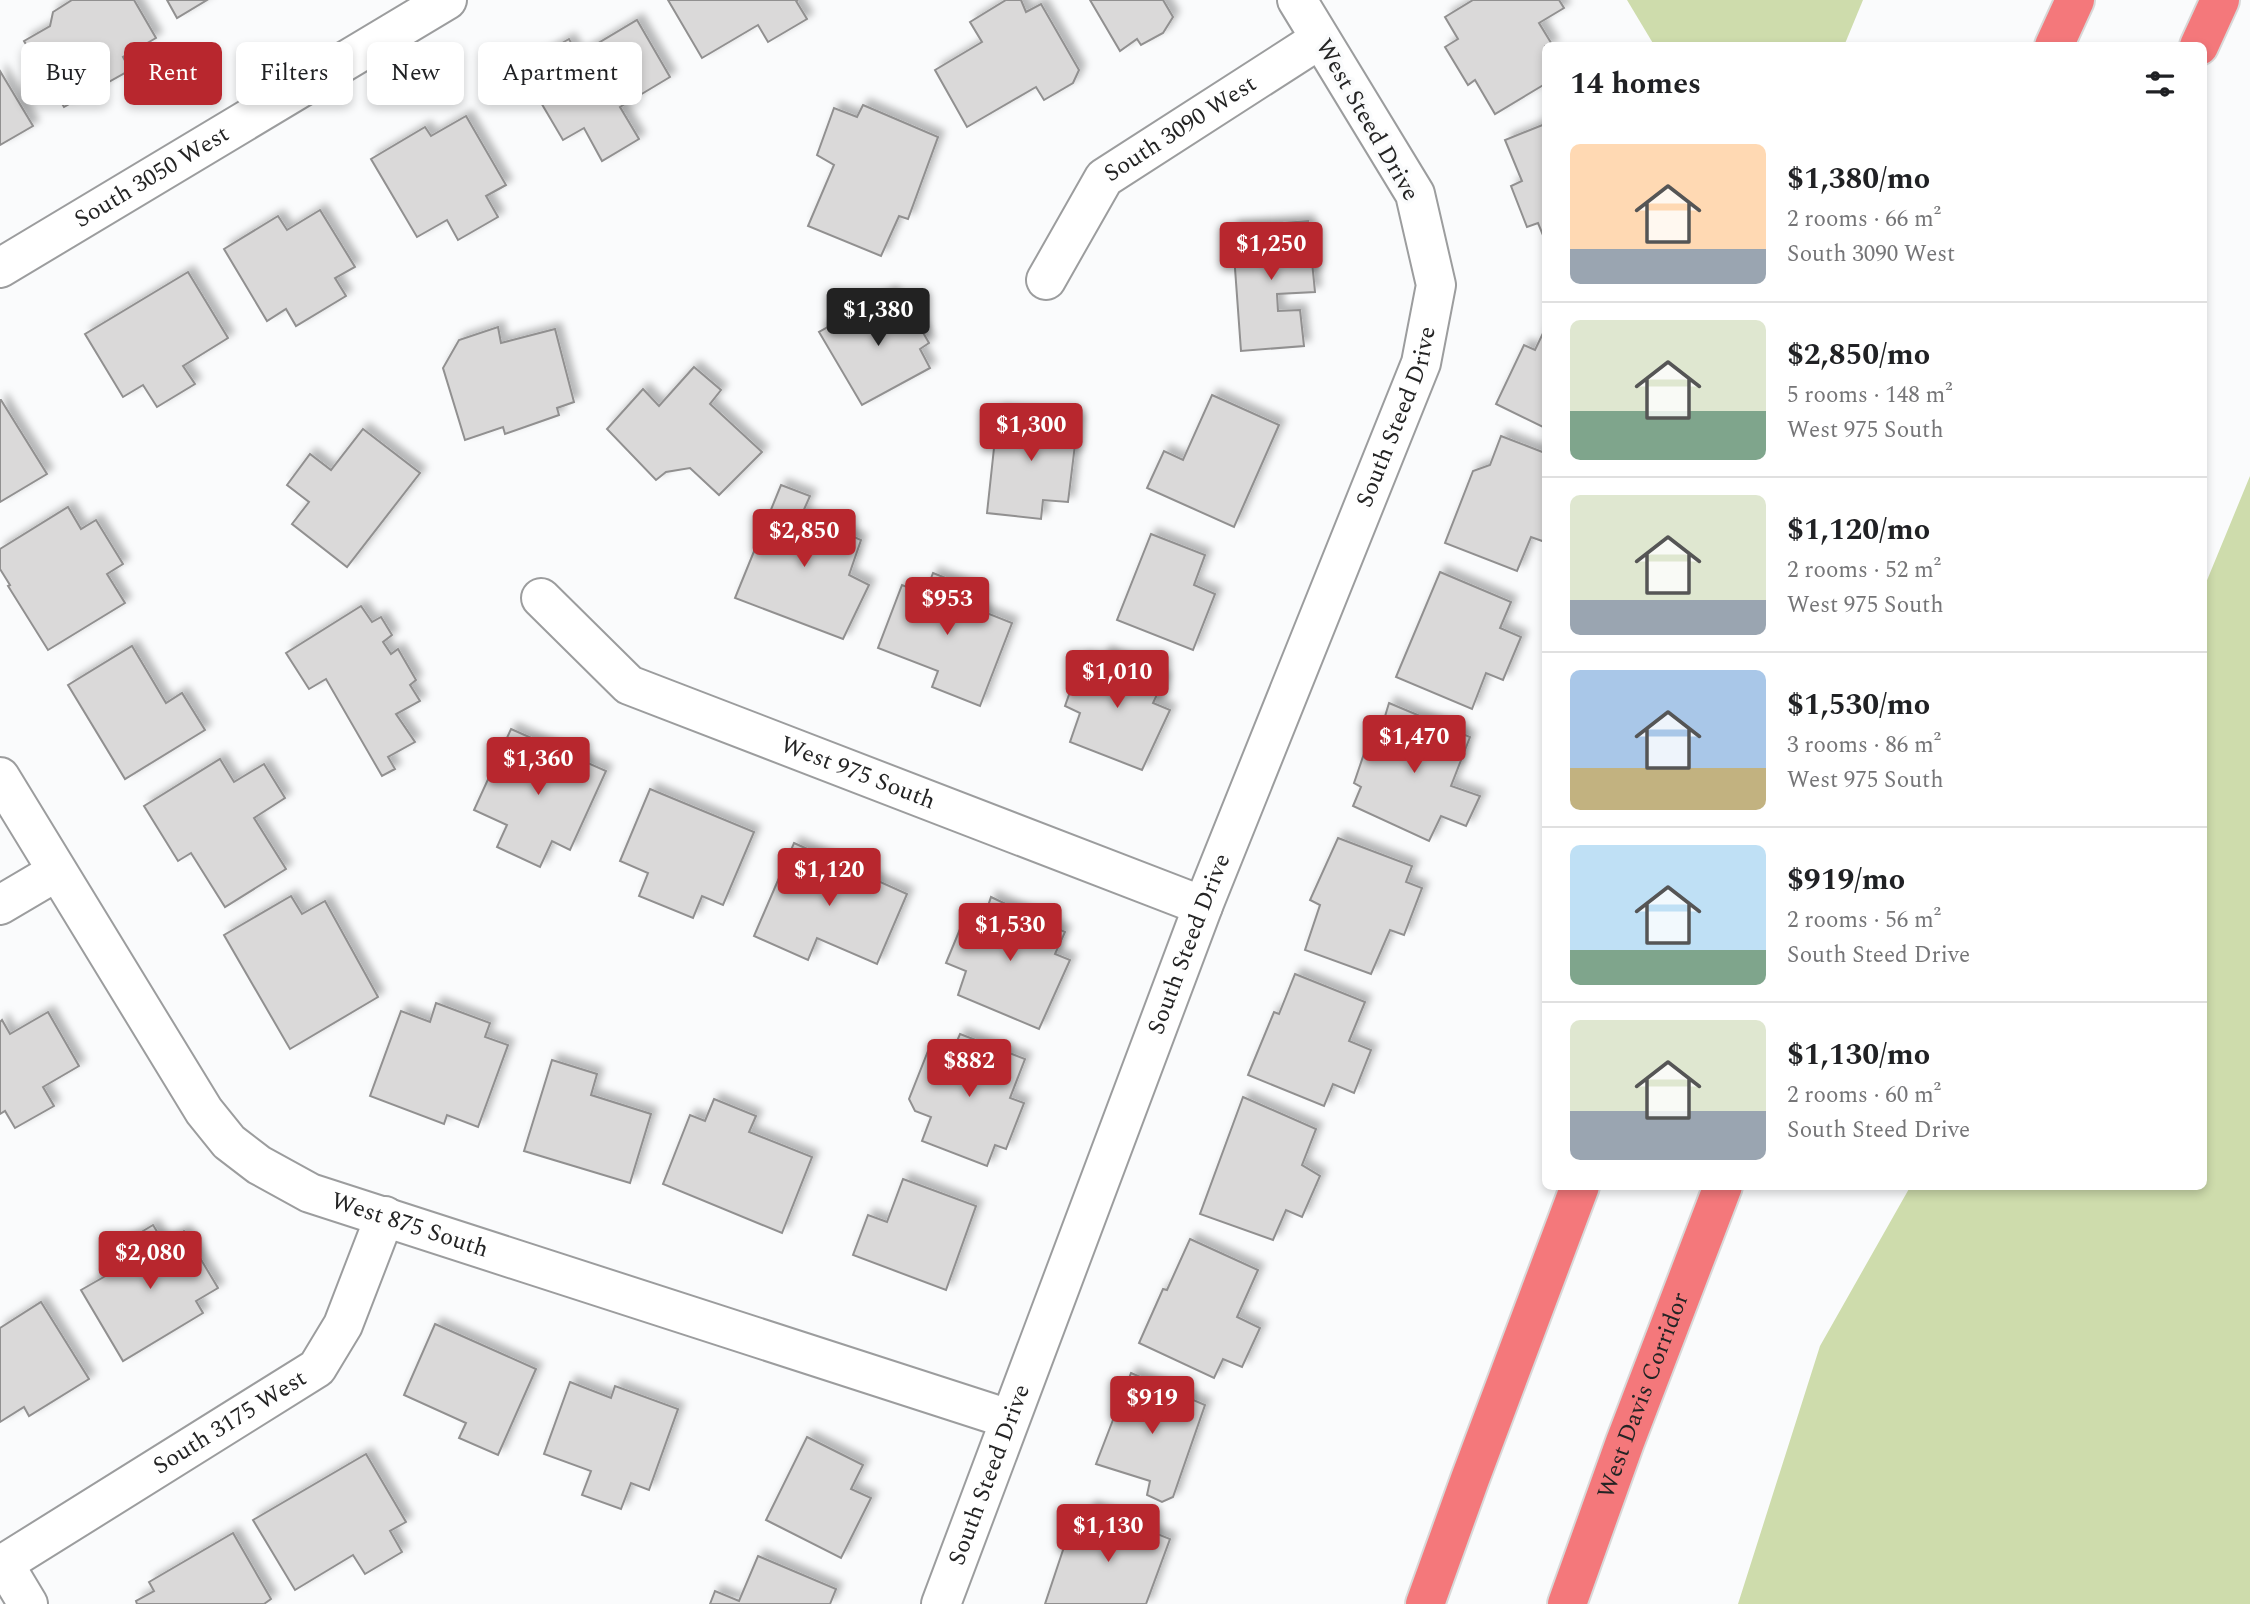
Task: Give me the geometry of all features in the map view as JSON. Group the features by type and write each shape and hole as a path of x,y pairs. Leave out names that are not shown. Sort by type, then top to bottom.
{"highway":[{"path":"2056,42 2075,0"},
{"path":"2201,42 2220,0"},
{"path":"1425,1604 1578,1190"},
{"name":"West Davis Corridor","path":"1567,1604 1625,1442 1721,1190"}],"street":[{"name":"South 3050 West","path":"0,268 447,0"},
{"name":"West Steed Drive","path":"1297,0 1415,194 1436,285"},
{"name":"South 3090 West","path":"1046,280 1104,178 1320,39"},
{"name":"South Steed Drive","path":"941,1604 1203,906 1420,363 1436,285"},
{"name":"West 975 South","path":"541,598 629,685 1203,906"},
{"name":"West 875 South","path":"0,777 204,1111 229,1142 259,1166 310,1193 1009,1419"},
{"path":"0,905 56,872"},
{"name":"South 3175 West","path":"2,1565 317,1368 343,1325 385,1216"},
{"path":"2,1565 28,1604"}],"green space":[{"path":"1627,0 1863,0 1846,42 1652,42"},
{"path":"2250,476 2250,1604 1738,1604 1820,1346 1908,1190 2207,1190 2207,580"}],"building":[{"path":"72,0 134,0 156,38 149,42 124,42 124,73 110,81 110,42 25,42 50,26 53,12"},
{"path":"167,0 207,0 177,18"},
{"path":"668,0 798,0 796,1 807,19 768,42 758,25 702,58"},
{"path":"1006,0 1021,0 1026,12 1041,4 1079,70 1073,83 1044,100 1036,87 967,127 935,70 982,42 970,22"},
{"path":"1090,0 1163,0 1173,17 1163,33 1141,45 1137,39 1120,51"},
{"path":"1473,0 1559,0 1564,8 1539,23 1551,42 1542,42 1542,86 1495,114 1475,80 1468,85 1445,47 1458,39 1445,17"},
{"path":"637,20 670,77 642,94 642,42 600,42"},
{"path":"0,71 33,126 0,145"},
{"path":"542,105 623,105 620,107 639,139 602,161 584,128 563,140"},
{"path":"863,105 938,137 908,219 899,216 881,256 808,226 834,165 817,155 834,108 857,117"},
{"path":"466,116 506,185 486,196 498,217 458,240 447,220 417,237 371,159 425,127 431,136"},
{"path":"1542,125 1542,233 1538,223 1527,227 1511,186 1522,181 1505,140"},
{"path":"320,210 355,267 335,278 346,296 296,326 286,309 267,321 224,249 278,216 287,230"},
{"path":"1308,221 1315,292 1277,294 1278,311 1300,310 1304,346 1241,351 1232,227"},
{"path":"188,272 228,338 183,366 195,384 157,407 143,385 123,397 85,334"},
{"path":"891,292 901,310 909,308 929,343 920,349 930,368 862,405 819,332"},
{"path":"498,327 501,343 555,329 574,402 557,408 559,415 505,434 503,427 465,440 443,368 459,340"},
{"path":"1542,335 1542,427 1496,404 1524,345 1535,350"},
{"path":"694,367 721,390 710,404 762,452 719,495 690,468 666,472 656,480 607,429 643,389 659,406"},
{"path":"1212,395 1279,425 1234,527 1147,488 1164,451 1183,460"},
{"path":"0,400 47,474 0,502"},
{"path":"998,411 1078,420 1068,502 1043,500 1041,519 987,513"},
{"path":"363,429 420,473 347,567 292,524 309,502 287,485 310,454 331,470"},
{"path":"1501,436 1542,452 1542,541 1531,537 1517,571 1445,543 1473,471 1490,465"},
{"path":"781,485 810,496 802,514 861,540 849,575 869,585 843,639 735,598"},
{"path":"68,507 81,529 96,520 123,564 107,574 125,603 48,650 8,586 10,585 0,569 0,549"},
{"path":"1151,534 1205,555 1194,585 1215,594 1193,650 1117,620"},
{"path":"1440,572 1511,602 1500,628 1521,637 1503,680 1486,673 1472,709 1396,677"},
{"path":"933,573 976,590 969,606 1012,623 980,706 932,687 938,671 878,648 902,585 925,594"},
{"path":"361,606 372,622 381,617 392,635 383,642 391,654 398,649 416,680 410,685 420,701 396,714 415,742 388,757 395,769 382,776 326,679 309,689 286,653"},
{"path":"132,646 166,703 182,693 205,730 125,779 68,685"},
{"path":"1105,652 1164,680 1153,703 1170,710 1142,770 1070,742 1080,713 1065,706 1082,658 1099,665"},
{"path":"1389,703 1470,737 1451,786 1480,796 1466,826 1441,816 1429,841 1353,806 1361,787 1354,783 1368,742 1376,746"},
{"path":"511,729 606,771 570,850 552,841 540,867 497,847 507,825 474,810"},
{"path":"220,759 234,782 264,764 285,798 254,818 286,869 225,907 191,853 178,861 144,806"},
{"path":"650,789 754,832 723,905 702,896 693,918 639,896 648,873 620,861"},
{"path":"1338,838 1412,866 1406,882 1422,888 1404,935 1390,930 1371,974 1305,950 1320,905 1310,900"},
{"path":"794,843 907,894 877,964 817,938 808,960 754,936"},
{"path":"291,896 302,914 325,901 378,997 290,1049 224,935"},
{"path":"991,897 1065,932 1055,954 1070,960 1039,1029 958,995 966,971 946,963 965,917 983,921"},
{"path":"1295,974 1365,1002 1349,1041 1371,1050 1354,1093 1333,1084 1324,1106 1248,1075 1274,1012 1279,1014"},
{"path":"436,1003 490,1023 485,1037 508,1045 478,1127 447,1115 444,1124 370,1096 401,1011 430,1022"},
{"path":"48,1012 79,1066 43,1087 54,1106 15,1128 5,1111 0,1114 0,1022 2,1020 10,1034"},
{"path":"960,1034 1025,1059 1010,1098 1024,1103 1006,1149 995,1145 987,1166 922,1141 931,1117 915,1111 909,1099 928,1051 949,1060"},
{"path":"552,1060 597,1074 591,1095 651,1114 630,1183 524,1151"},
{"path":"1243,1097 1316,1129 1302,1165 1320,1176 1302,1217 1286,1210 1273,1240 1200,1214"},
{"path":"714,1099 756,1116 749,1132 812,1157 782,1233 663,1184 690,1115 705,1121"},
{"path":"903,1179 976,1206 946,1290 853,1255 868,1215 887,1222"},
{"path":"153,1225 164,1243 184,1231 218,1288 196,1301 203,1313 123,1361 81,1290 123,1266 113,1249"},
{"path":"1190,1239 1258,1270 1237,1317 1260,1328 1242,1367 1223,1359 1214,1378 1139,1343 1163,1289 1167,1290"},
{"path":"41,1302 89,1379 29,1416 24,1407 0,1422 0,1328"},
{"path":"435,1324 536,1369 498,1455 459,1438 466,1423 404,1395"},
{"path":"1131,1373 1205,1405 1173,1497 1162,1502 1147,1495 1150,1481 1096,1464"},
{"path":"570,1382 611,1398 615,1386 678,1409 649,1490 631,1483 621,1509 582,1495 591,1471 544,1454"},
{"path":"807,1437 863,1465 851,1489 871,1498 841,1558 766,1520"},
{"path":"366,1454 406,1522 390,1531 402,1552 365,1574 353,1555 295,1590 253,1520"},
{"path":"1090,1507 1170,1539 1146,1604 1045,1604 1065,1544 1075,1548"},
{"path":"233,1533 271,1599 264,1604 137,1604 136,1601 154,1591 149,1582"},
{"path":"758,1556 836,1589 830,1604 710,1604 715,1591 739,1601"}]}
